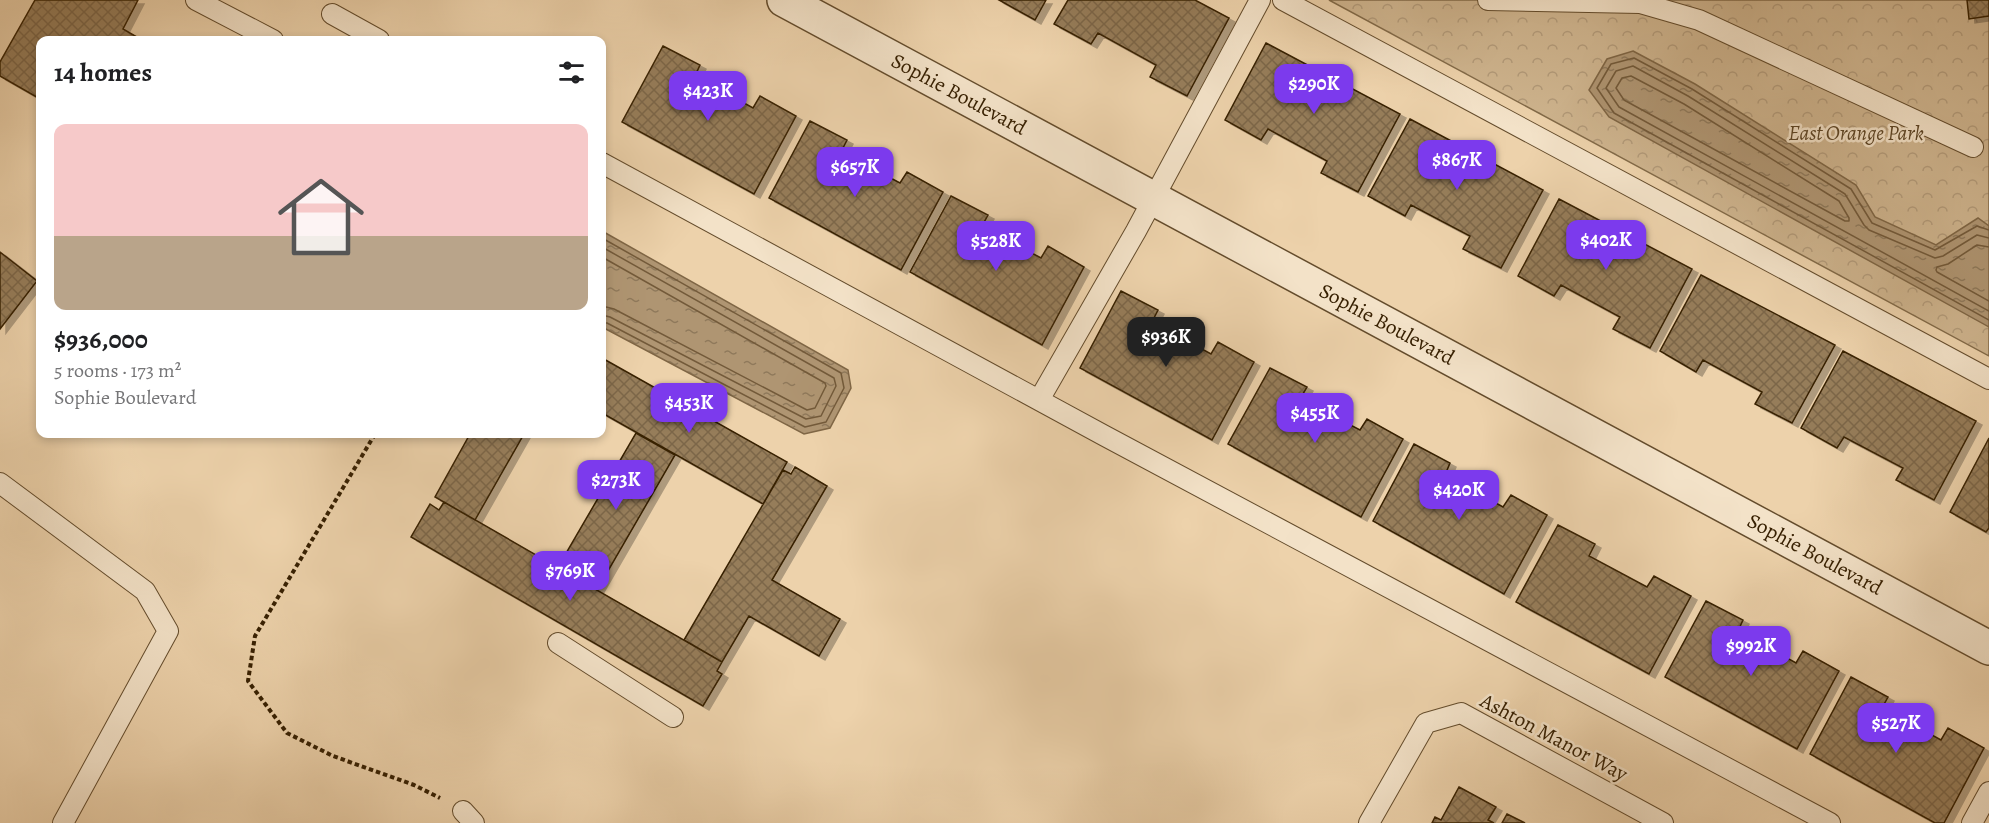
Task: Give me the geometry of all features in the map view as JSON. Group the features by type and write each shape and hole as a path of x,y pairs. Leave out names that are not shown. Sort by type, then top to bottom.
{"street":[{"name":"Sophie Boulevard","path":"784,0 1989,648"}],"lane":[{"path":"197,0 265,36"},
{"path":"1039,400 1153,199 1260,0"},
{"path":"1283,0 1989,379"},
{"path":"1488,0 1640,3 1699,20 1973,147"},
{"path":"332,14 372,36"},
{"path":"606,166 1830,823"},
{"path":"0,483 145,591 168,631 63,823"},
{"path":"558,643 674,717"},
{"name":"Ashton Manor Way","path":"1368,823 1426,723 1461,714 1663,823"},
{"path":"1972,823 1989,792"}],"path":[{"path":"373,438 255,636 248,681 286,733 333,756 414,785 469,817"}],"green space":[{"name":"East Orange Park","path":"1329,0 1989,0 1989,356"}],"water":[{"path":"1633,51 1695,84 1856,185 1875,217 1936,245 1978,218 1989,226 1989,327 1609,117 1589,90 1607,59"},
{"path":"606,233 848,370 851,388 830,428 804,434 606,329"}],"building":[{"path":"35,0 138,0 123,29 135,36 36,36 36,97 0,76 0,62"},
{"path":"999,0 1046,0 1035,20"},
{"path":"1068,0 1195,0 1229,18 1187,96 1150,77 1156,65 1098,33 1091,44 1054,24"},
{"path":"1967,0 1989,0 1989,16 1969,19"},
{"path":"1266,43 1400,114 1358,192 1321,173 1327,161 1268,129 1261,140 1225,120"},
{"path":"663,46 700,65 695,76 753,108 760,96 796,116 754,194 622,122"},
{"path":"1410,119 1543,190 1501,268 1463,249 1470,236 1411,205 1405,216 1368,196"},
{"path":"810,121 847,140 841,152 900,183 907,172 943,192 901,270 769,198"},
{"path":"951,196 988,215 982,226 1041,258 1048,246 1084,267 1042,345 910,272"},
{"path":"1559,199 1692,269 1650,348 1613,329 1620,317 1561,285 1554,296 1518,276"},
{"path":"0,252 36,282 0,329"},
{"path":"1701,275 1835,345 1792,423 1755,404 1762,392 1703,360 1696,372 1660,351"},
{"path":"1121,291 1158,310 1152,322 1211,354 1218,342 1254,362 1212,440 1080,368"},
{"path":"1843,351 1976,421 1934,500 1896,480 1903,468 1844,437 1837,448 1801,428"},
{"path":"606,360 787,462 763,504 606,415"},
{"path":"1270,368 1307,387 1300,399 1360,430 1367,419 1403,439 1361,517 1228,444"},
{"path":"636,433 675,455 597,590 558,567"},
{"path":"468,438 522,438 475,520 435,497"},
{"path":"1989,438 1989,528 1986,532 1950,512"},
{"path":"1414,444 1450,463 1445,475 1503,507 1511,495 1547,515 1504,594 1373,521"},
{"path":"795,467 827,486 772,580 840,619 819,656 749,616 722,662 684,640 783,470 791,474"},
{"path":"444,502 722,662 717,671 722,674 703,706 411,537 430,504 439,510"},
{"path":"1558,525 1595,544 1589,556 1647,587 1654,576 1691,596 1649,674 1516,602"},
{"path":"1706,601 1743,620 1738,631 1796,663 1803,651 1839,671 1797,749 1665,677"},
{"path":"1851,677 1888,697 1882,708 1941,740 1948,728 1984,748 1944,823 1935,823 1810,754"},
{"path":"1459,787 1496,807 1488,820 1494,823 1432,823 1435,817 1441,820"},
{"path":"1507,814 1525,823 1502,823"}]}
